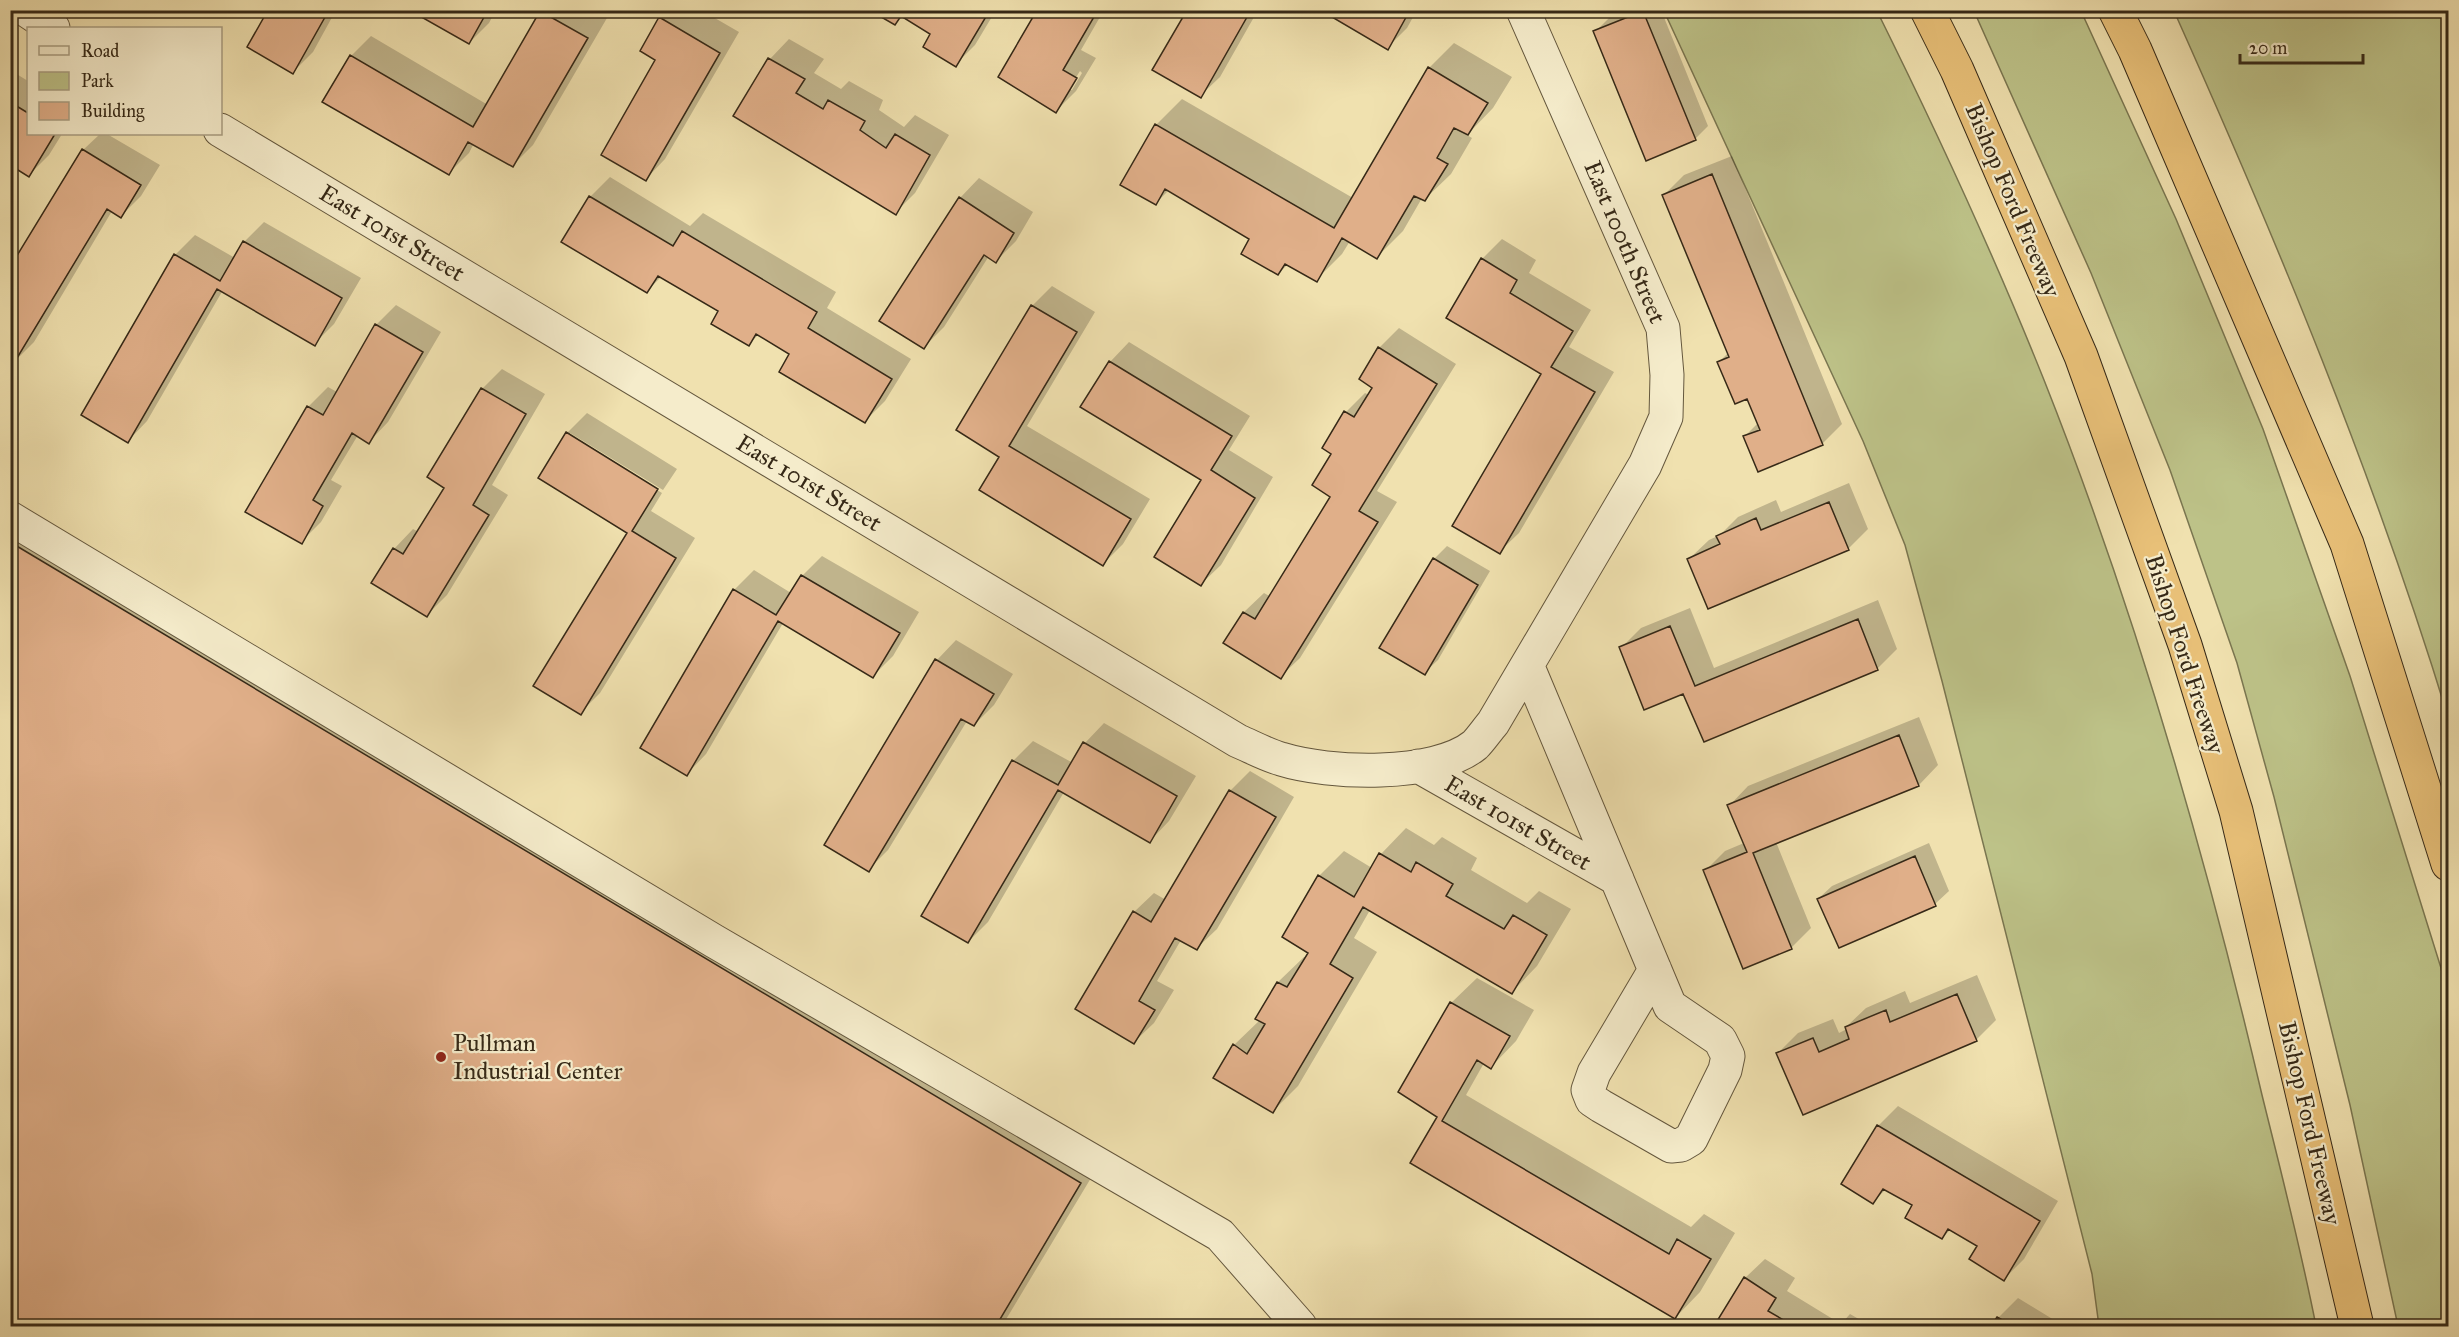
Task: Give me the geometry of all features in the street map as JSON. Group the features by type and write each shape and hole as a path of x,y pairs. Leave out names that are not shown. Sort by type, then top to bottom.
{"highway":[{"name":"Bishop Ford Freeway","path":"1927,10 1957,70 2081,356 2185,645 2236,811 2357,1326"},
{"path":"2115,10 2135,50 2347,544 2448,864"}],"street":[{"path":"26,10 52,27"},
{"name":"East 100th Street","path":"1523,10 1663,328 1667,375 1666,417 1645,465 1528,667"},
{"name":"East 101st Street","path":"222,131 1238,741 1281,759 1329,769 1378,771 1418,766 1445,759 1474,745 1493,723 1528,667"},
{"path":"10,518 714,941 1220,1235 1300,1326"},
{"path":"1528,667 1617,879 1655,970 1670,1006 1720,1040 1728,1056 1725,1070 1692,1139 1681,1145 1671,1146 1600,1106 1592,1100 1588,1090 1594,1073 1655,970"},
{"name":"East 101st Street","path":"1418,766 1617,879"}],"green space":[{"path":"1664,11 1877,11 1985,240 2044,380 2109,555 2166,733 2217,913 2304,1268 2316,1326 2099,1326 2092,1274 1942,681 1905,545 1863,441"},
{"path":"1974,11 2081,11 2176,219 2263,429 2350,676 2448,996 2448,1326 2398,1326 2350,1105 2274,797 2237,663 2170,470 2091,273"},
{"path":"2174,11 2448,11 2448,717 2388,537 2322,360 2250,184"}],"building":[{"path":"268,10 329,10 293,74 247,47"},
{"path":"409,10 488,10 469,44"},
{"path":"869,10 990,10 956,67 923,47 930,34 901,16 895,25"},
{"path":"1037,10 1098,10 1063,70 1077,78 1056,113 998,77"},
{"path":"1187,10 1251,10 1201,98 1152,70"},
{"path":"1320,10 1410,10 1388,50"},
{"path":"540,11 588,38 513,167 468,142 449,175 322,102 350,55 473,127"},
{"path":"1643,11 1696,140 1646,161 1593,31"},
{"path":"659,17 720,53 646,181 601,155 655,60 640,51"},
{"path":"768,58 805,79 796,93 823,109 828,100 865,121 860,130 886,148 895,134 930,155 896,215 733,116"},
{"path":"1428,67 1488,103 1468,135 1454,128 1437,158 1448,164 1425,201 1414,196 1377,259 1342,238 1317,282 1285,264 1278,275 1241,254 1249,239 1165,189 1156,205 1120,185 1155,124 1334,228"},
{"path":"10,102 27,112 27,135 54,135 29,177 10,165"},
{"path":"82,149 141,185 121,218 107,209 14,363 10,361 10,267"},
{"path":"1712,174 1823,445 1758,472 1743,436 1760,430 1747,399 1735,404 1717,362 1729,357 1662,195"},
{"path":"589,196 673,246 682,231 817,312 808,328 892,379 865,423 779,372 789,354 756,334 749,346 711,324 718,311 658,276 647,293 561,242"},
{"path":"959,197 1014,233 996,263 984,255 924,349 879,321"},
{"path":"243,241 342,298 315,346 217,289 128,443 81,415 174,254 220,281"},
{"path":"1481,258 1517,280 1510,293 1573,331 1551,367 1595,392 1500,554 1452,526 1541,374 1446,318"},
{"path":"1031,305 1077,332 1009,446 1131,519 1103,566 979,490 999,457 956,430"},
{"path":"375,324 423,352 369,444 352,433 313,500 323,506 302,544 245,512 307,406 323,415"},
{"path":"1378,347 1437,384 1359,511 1378,522 1281,679 1223,643 1243,612 1255,619 1330,497 1312,485 1331,454 1322,448 1344,411 1354,417 1372,388 1359,379"},
{"path":"1109,361 1232,436 1211,470 1255,498 1201,586 1154,557 1201,480 1080,407"},
{"path":"481,388 526,414 473,505 489,515 427,617 371,583 393,548 403,554 444,488 427,477"},
{"path":"566,432 658,489 632,531 676,558 581,715 533,686 627,533 538,478"},
{"path":"1829,502 1849,550 1708,609 1687,559 1720,544 1716,536 1756,518 1761,530"},
{"name":"Pullman Industrial Center","path":"10,542 1081,1183 996,1326 10,1326"},
{"path":"1433,558 1478,585 1425,675 1379,648"},
{"path":"801,575 900,633 873,678 778,621 687,776 640,748 733,589 776,615"},
{"path":"1858,619 1878,670 1704,742 1683,694 1644,710 1619,647 1670,626 1695,686"},
{"path":"935,659 994,694 974,726 961,719 869,872 824,845"},
{"path":"1899,735 1919,786 1753,853 1792,949 1743,969 1703,870 1747,852 1727,805"},
{"path":"1083,742 1177,796 1150,843 1058,790 968,943 921,916 1012,760 1058,785"},
{"path":"1229,790 1276,817 1197,950 1175,938 1139,1001 1155,1010 1134,1044 1075,1009 1133,911 1151,922"},
{"path":"1379,853 1411,872 1416,862 1453,884 1446,896 1504,929 1513,915 1547,935 1512,994 1363,907 1330,964 1353,978 1273,1113 1213,1078 1233,1044 1247,1054 1265,1024 1255,1019 1277,982 1287,987 1308,953 1282,937 1318,875 1354,897"},
{"path":"1915,856 1936,906 1839,948 1817,899"},
{"path":"1957,994 1977,1041 1803,1115 1776,1053 1813,1038 1819,1052 1849,1039 1845,1027 1886,1010 1890,1022"},
{"path":"1450,1002 1510,1036 1491,1069 1477,1060 1442,1121 1669,1254 1677,1239 1711,1259 1675,1319 1410,1163 1437,1117 1398,1092"},
{"path":"1877,1125 2040,1221 2004,1281 1969,1259 1977,1246 1948,1229 1942,1239 1905,1218 1912,1205 1883,1189 1873,1204 1841,1184"},
{"path":"1744,1277 1776,1298 1768,1311 1794,1326 1714,1326"},
{"path":"1997,1317 2013,1326 1991,1326"}],"place":[{"name":"Pullman Industrial Center","path":"441,1057"}]}
